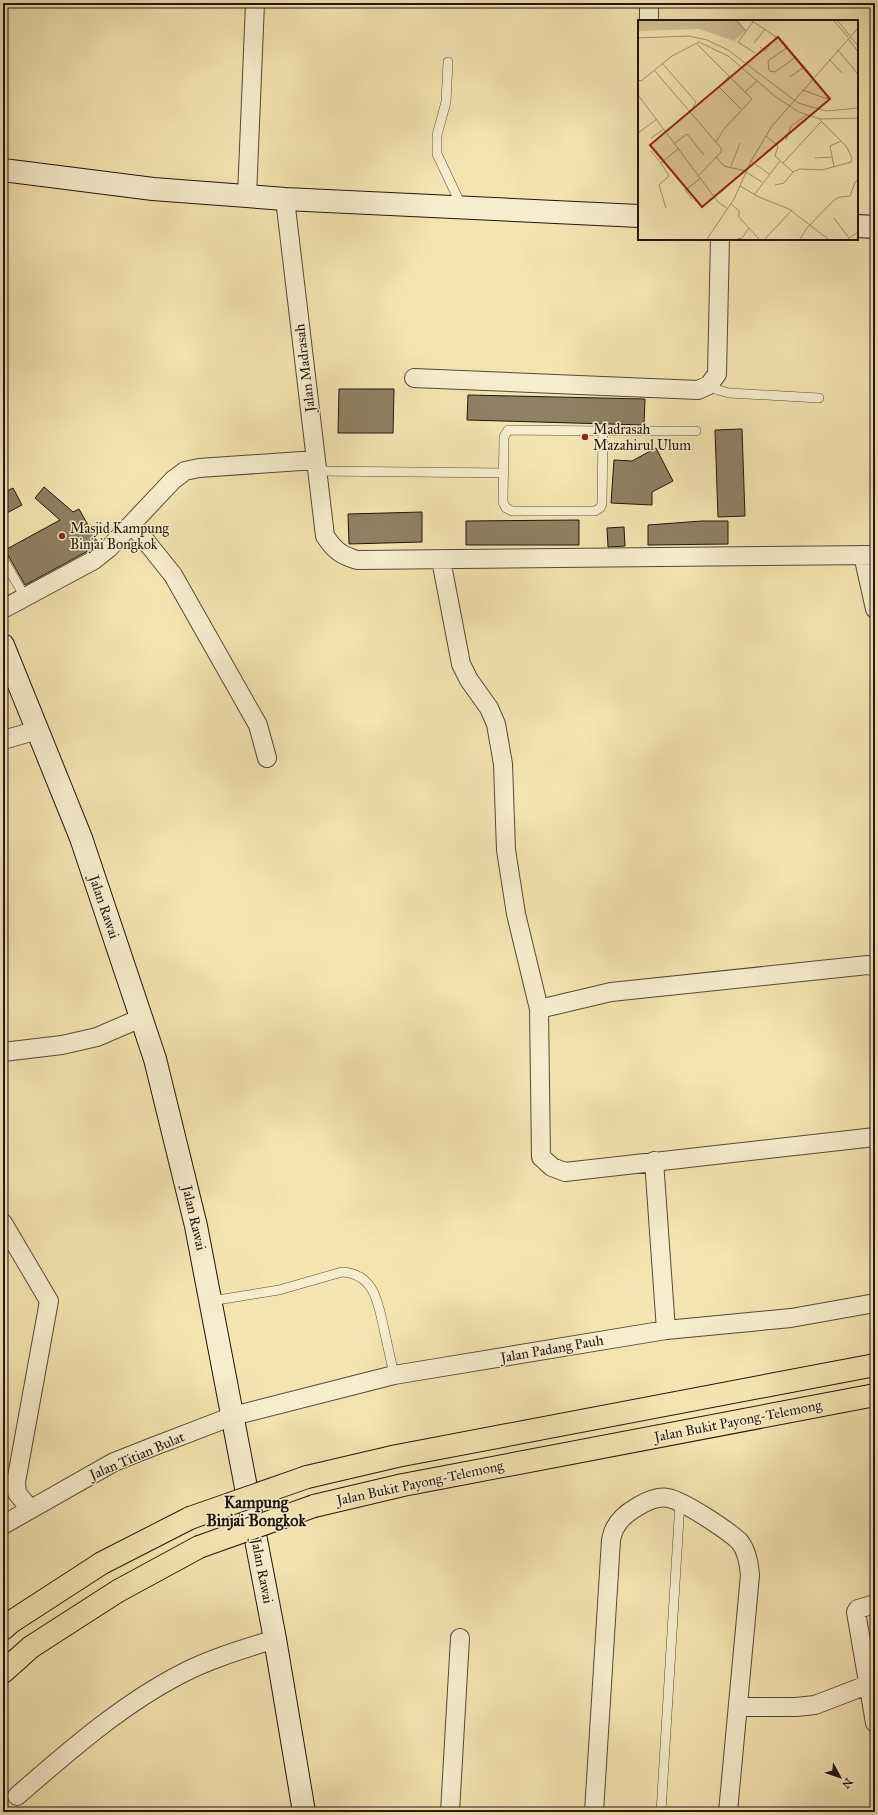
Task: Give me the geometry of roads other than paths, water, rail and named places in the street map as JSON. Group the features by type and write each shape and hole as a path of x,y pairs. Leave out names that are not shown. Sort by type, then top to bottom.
{"highway":[{"name":"Jalan Bukit Payong-Telemong","path":"3,1629 11,1622 102,1563 190,1518 307,1477 397,1456 875,1365"},
{"name":"Jalan Bukit Payong-Telemong","path":"3,1672 31,1647 118,1591 199,1546 314,1506 403,1485 875,1395"}],"main road":[{"path":"3,170 153,189 285,199 463,209 638,216"},
{"path":"858,226 875,227"},
{"name":"Jalan Rawai","path":"3,645 81,838 155,1059 196,1226 211,1301 275,1639 304,1812"}],"street":[{"path":"247,196 255,3"},
{"path":"649,3 649,20"},
{"name":"Jalan Madrasah","path":"285,199 326,536 333,549 346,557 357,560 441,560"},
{"path":"414,378 698,390 709,385 717,374 720,240"},
{"path":"3,609 94,560 109,548 173,480 185,471 198,468 317,466"},
{"path":"132,524 177,582 258,725 266,758"},
{"path":"875,609 869,555 441,560 461,664 469,680 489,708 496,724 503,764 506,850 516,914 539,1009 541,1157 552,1167 565,1172 875,1137"},
{"path":"3,740 38,730"},
{"path":"539,1009 611,992 868,965 875,967"},
{"path":"3,1052 62,1045 97,1038 141,1018"},
{"path":"654,1161 666,1330"},
{"path":"3,1223 49,1301 16,1482 17,1493 30,1510"},
{"name":"Jalan Padang Pauh","path":"233,1416 394,1375 666,1330 791,1318 875,1303"},
{"name":"Jalan Titian Bulat","path":"3,1525 114,1462 233,1416"},
{"path":"594,1812 611,1540 615,1528 624,1517 652,1499 670,1498 697,1512 739,1542 748,1561 750,1575 728,1812"},
{"path":"875,1604 858,1609 856,1612 867,1685 875,1722"},
{"path":"450,1812 460,1638"},
{"path":"17,1796 82,1740 136,1701 183,1673 211,1660 275,1639"},
{"path":"738,1707 796,1707 815,1705 867,1685"}],"lane":[{"path":"448,62 446,102 437,135 437,154 463,209"},
{"path":"709,385 718,390 729,393 819,398"},
{"path":"603,431 602,504 598,510 509,510 506,508 503,502 504,437 508,430 696,431"},
{"path":"317,466 504,473"},
{"path":"3,559 25,597"},
{"path":"211,1301 279,1290 342,1272 350,1273 366,1282 377,1297 394,1375"},
{"path":"661,1812 680,1502"}],"place":[{"name":"Madrasah Mazahirul Ulum","path":"585,437"},
{"name":"Masjid Kampung Binjai Bongkok","path":"62,536"}],"district":[{"name":"Kampung Binjai Bongkok","path":"256,1511"}]}
